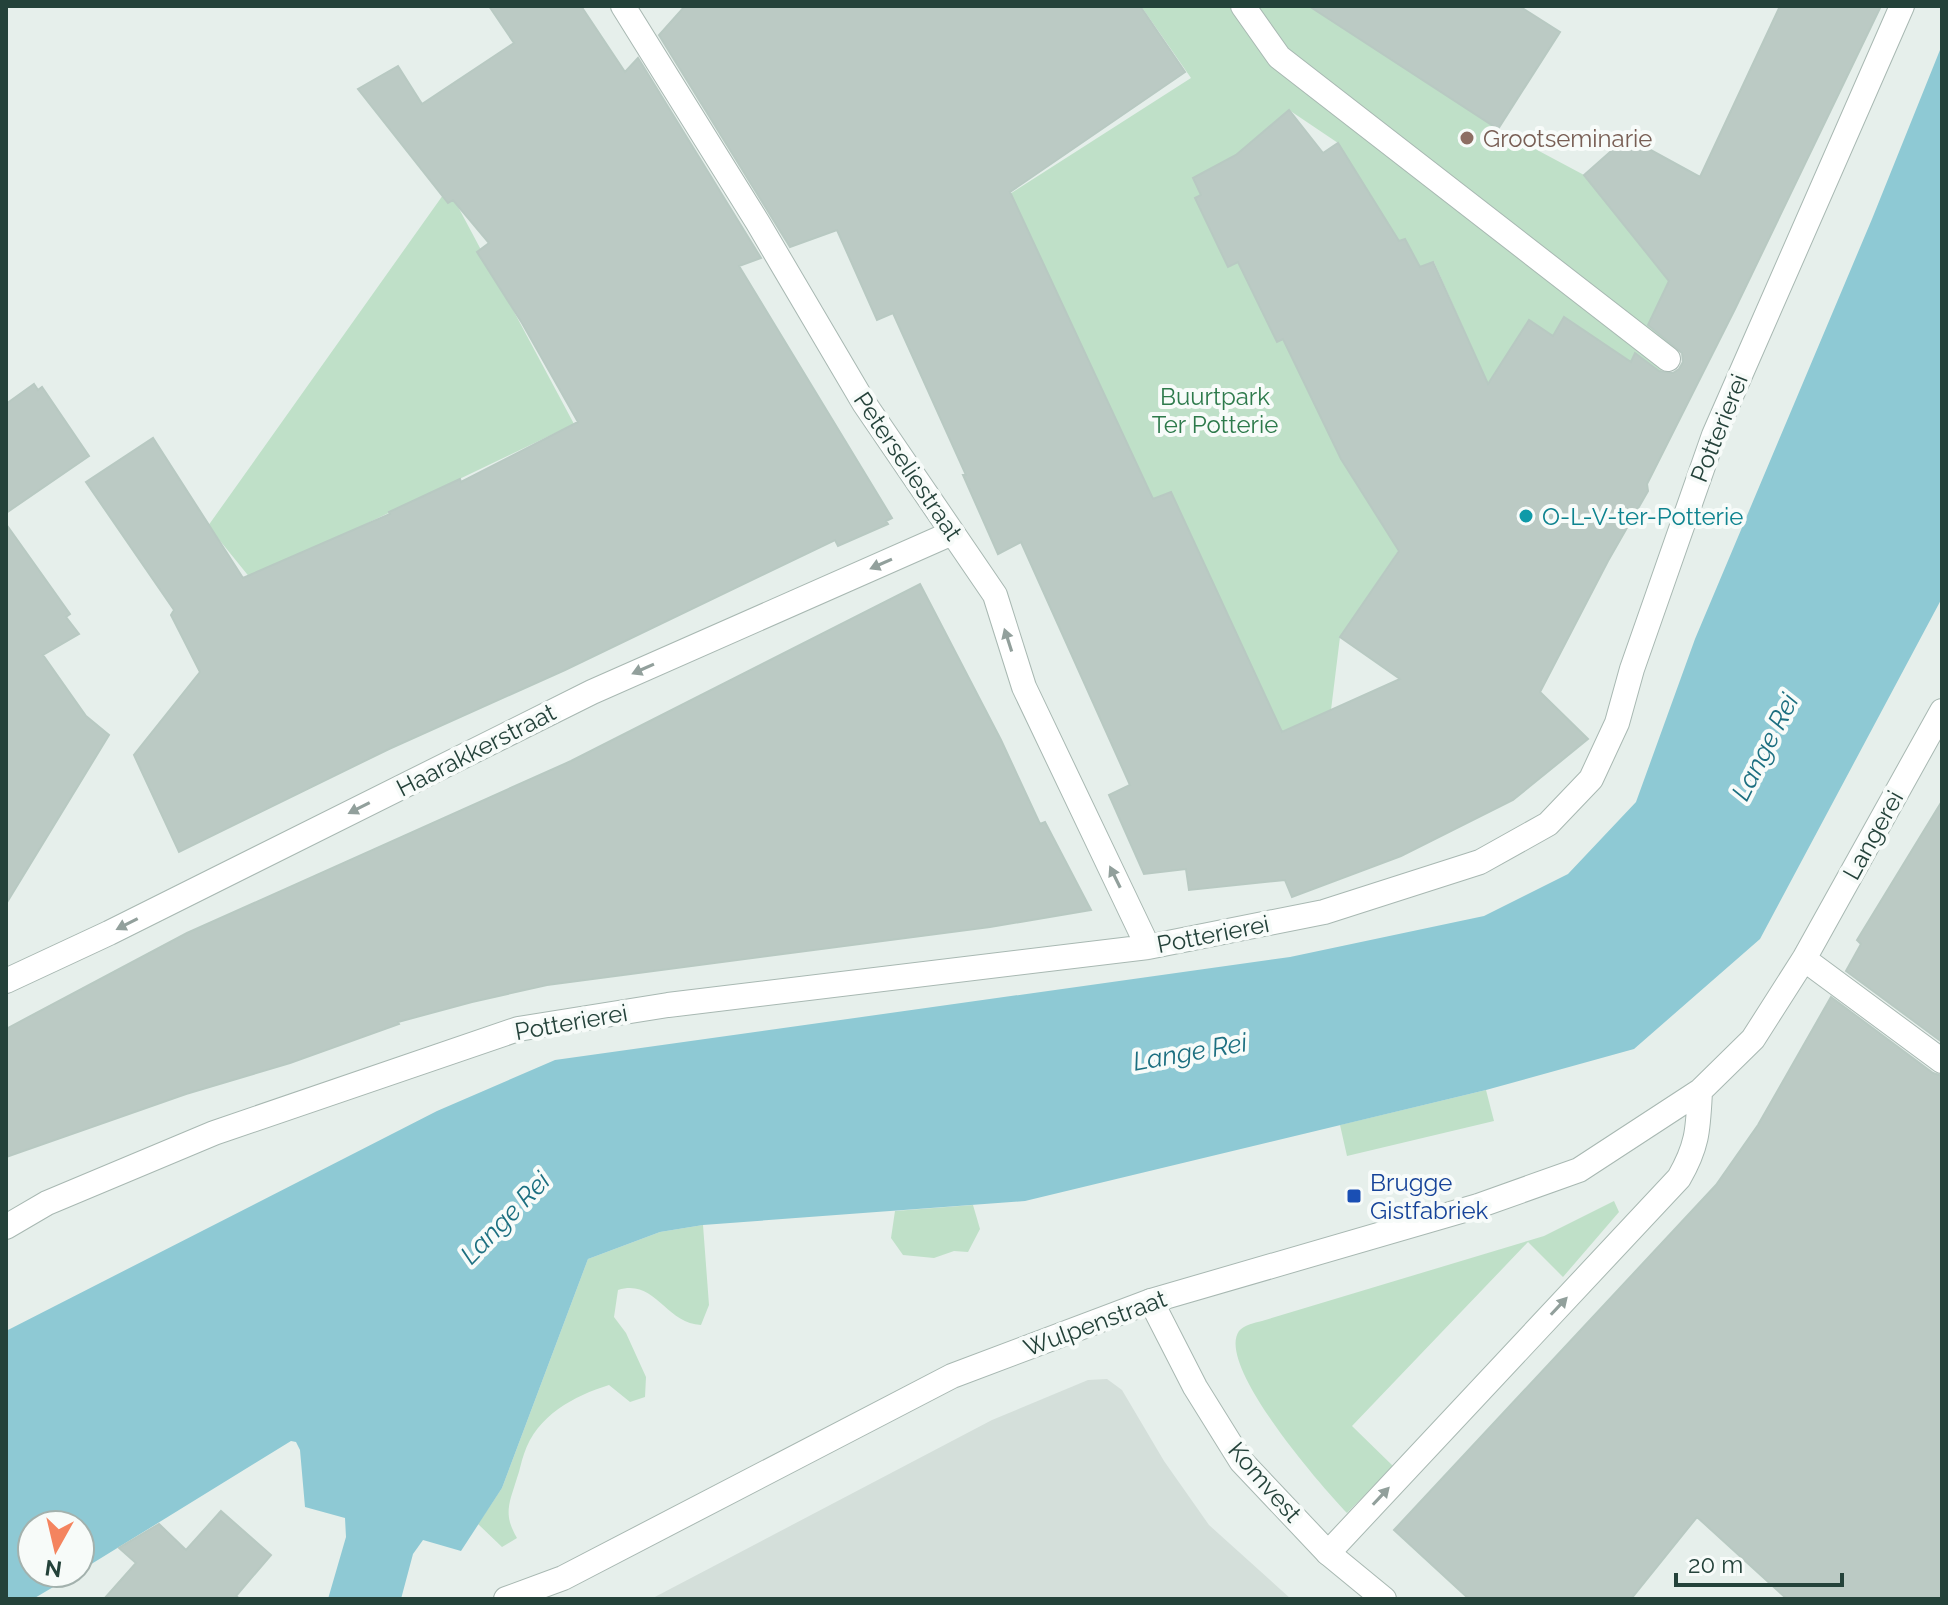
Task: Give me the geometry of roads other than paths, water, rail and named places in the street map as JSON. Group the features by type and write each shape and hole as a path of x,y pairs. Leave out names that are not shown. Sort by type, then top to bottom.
{"street":[{"name":"Peterseliestraat","path":"623,6 758,223 864,403 995,595 1024,687 1148,947"},
{"path":"1243,6 1279,57 1668,359"},
{"name":"Potterierei","path":"6,1227 47,1203 214,1133 518,1029 698,1001 1148,947 1324,912 1480,862 1548,824 1591,779 1617,723 1632,669 1714,435 1902,6"},
{"name":"Haarakkerstraat","path":"6,981 109,933 592,692 952,533"},
{"name":"Langerei","path":"1804,959 1942,711"},
{"path":"1804,959 1942,1061"},
{"name":"Wulpenstraat","path":"512,1597 563,1578 952,1376 1151,1301 1478,1206 1579,1170 1700,1091 1753,1039 1804,959"},
{"path":"1328,1553 1679,1178 1692,1156 1698,1134 1700,1091"},
{"name":"Komvest","path":"1151,1301 1195,1387 1241,1461 1328,1553 1384,1599"}],"water":[{"name":"Lange Rei","path":"1942,45 1942,598 1760,939 1634,1049 1486,1090 1025,1201 703,1225 660,1232 588,1259 502,1488 461,1551 423,1540 413,1554 401,1599 328,1599 346,1537 345,1518 305,1507 300,1450 296,1442 291,1441 96,1561 96,1509 16,1509 16,1589 50,1589 33,1599 6,1599 6,1331 437,1111 555,1060 1290,957 1484,916 1568,874 1636,802 1695,639"}],"place":[{"name":"Grootseminarie","path":"1467,138"},
{"name":"O-L-V-ter-Potterie","path":"1526,516"},
{"name":"Brugge Gistfabriek","path":"1354,1196"}],"park label":[{"name":"Buurtpark Ter Potterie","path":"1215,410"}]}
